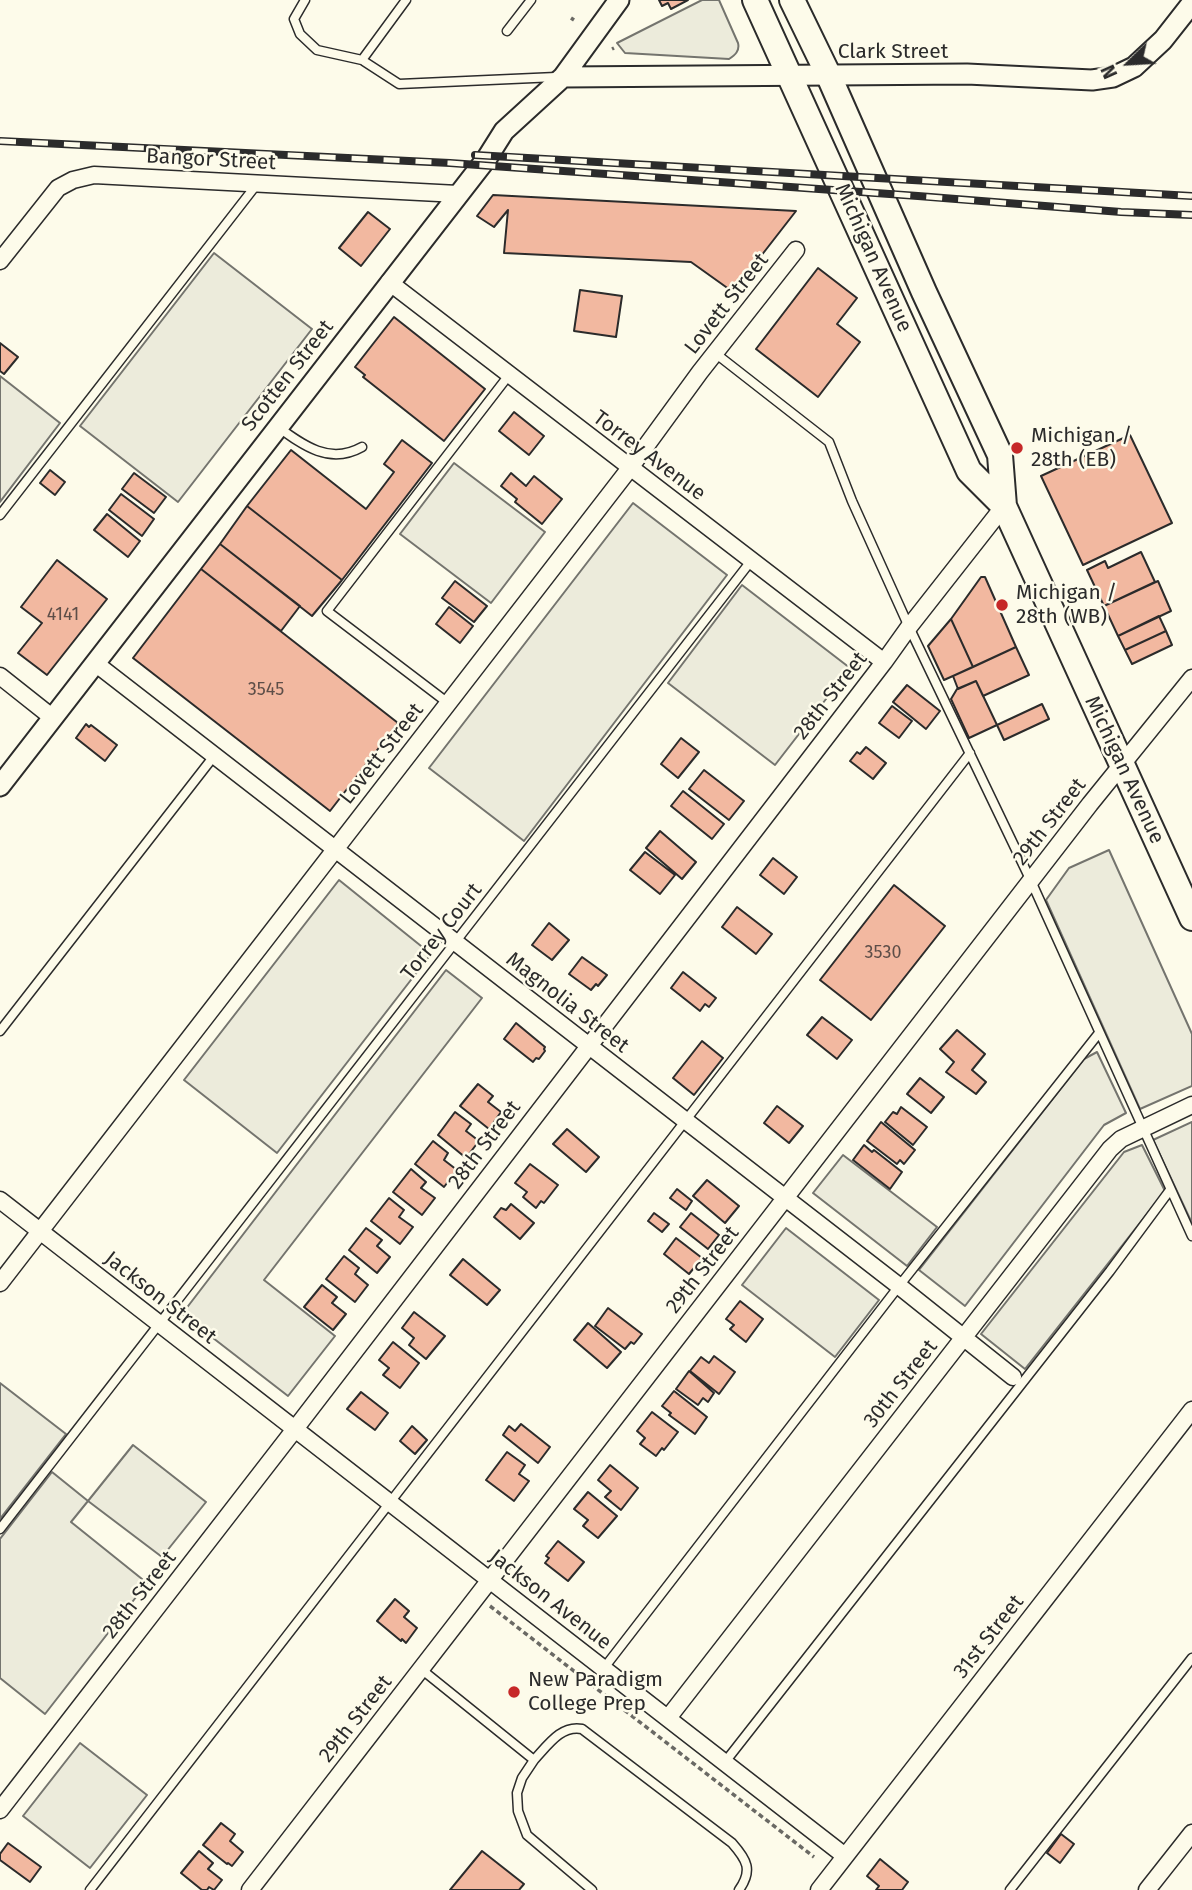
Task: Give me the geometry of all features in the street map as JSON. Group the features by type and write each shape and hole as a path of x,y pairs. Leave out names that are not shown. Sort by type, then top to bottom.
{"main road":[{"name":"Michigan Avenue","path":"755,0 969,471 1004,506"},
{"name":"Michigan Avenue","path":"792,0 1000,455 1004,506 1192,918"}],"street":[{"name":"Scotten Street","path":"0,786 487,158 505,131 563,77 619,0"},
{"name":"Clark Street","path":"563,77 967,74 1092,80 1113,77 1134,67 1163,40 1192,3"},
{"name":"Bangor Street","path":"3,251 58,188 72,180 94,175 458,194"},
{"name":"Lovett Street","path":"0,1283 796,250"},
{"name":"Torrey Avenue","path":"390,282 884,662"},
{"name":"28th Street","path":"0,1810 1004,506"},
{"name":"Magnolia Street","path":"95,663 1013,1377"},
{"path":"0,676 53,718"},
{"name":"29th Street","path":"250,1890 1031,881 1192,678"},
{"name":"30th Street","path":"668,1718 1110,1149 1121,1139 1192,1105"},
{"name":"Jackson Street","path":"0,1200 295,1429"},
{"name":"31st Street","path":"819,1890 1192,1410"},
{"name":"Jackson Avenue","path":"295,1429 845,1856"},
{"path":"1147,1890 1192,1833"}],"lane":[{"path":"305,0 294,19 300,34 317,50 362,60 399,83 563,77"},
{"path":"362,60 406,0"},
{"path":"508,31 531,0"},
{"path":"0,515 257,184"},
{"path":"715,353 829,442 852,501 909,627 1031,881 1192,1236"},
{"path":"448,703 327,611 509,375"},
{"path":"278,427 317,451 335,456 351,454 362,447"},
{"name":"Torrey Court","path":"0,1529 751,561"},
{"path":"90,1890 970,753"},
{"path":"0,1031 214,756"},
{"path":"604,1668 899,1286 1099,1033"},
{"path":"725,1762 1110,1271 1170,1190"},
{"path":"1010,1890 1192,1658"},
{"path":"421,1669 534,1760"},
{"path":"592,1890 527,1835 518,1811 517,1793 534,1760 558,1734 573,1727 582,1729 732,1843 742,1854 748,1868 746,1881 739,1890"}],"path":[{"path":"490,1606 814,1857"}],"shaded area":[{"path":"702,0 719,0 738,43 738,51 729,59 625,53 617,43"},
{"path":"214,253 312,329 178,502 80,426"},
{"path":"0,376 60,423 0,502"},
{"path":"454,463 545,532 491,603 400,534"},
{"path":"633,503 727,575 524,841 429,768"},
{"path":"742,585 850,668 775,765 668,683"},
{"path":"1109,850 1192,1034 1192,1086 1140,1109 1046,900 1069,868"},
{"path":"339,880 431,954 277,1153 184,1080"},
{"path":"446,970 482,998 264,1280 335,1336 288,1396 182,1314"},
{"path":"1097,1052 1126,1113 1104,1125 965,1306 919,1270 1084,1059"},
{"path":"1192,1122 1192,1223 1153,1140"},
{"path":"1142,1145 1165,1191 1025,1369 981,1334 1124,1152"},
{"path":"843,1155 937,1227 907,1266 813,1193"},
{"path":"786,1228 879,1300 835,1357 742,1285"},
{"path":"0,1383 66,1434 0,1519"},
{"path":"133,1445 206,1502 162,1557 88,1501"},
{"path":"52,1472 88,1501 71,1522 147,1583 45,1714 0,1678 0,1539"},
{"path":"80,1743 147,1795 90,1868 23,1816"}],"building":[{"path":"659,0 688,0 671,9 668,3 662,6"},
{"path":"493,195 796,211 733,292 691,262 504,253 508,210 494,227 477,216"},
{"path":"368,212 390,229 361,266 339,248"},
{"path":"818,268 857,298 837,324 860,342 818,397 756,349"},
{"path":"580,290 622,296 616,337 574,331"},
{"path":"394,317 485,389 444,441 363,377 365,375 355,367"},
{"path":"0,343 18,357 4,374 0,371"},
{"path":"514,412 544,436 529,455 499,431"},
{"path":"1130,435 1172,523 1083,565 1041,476"},
{"path":"402,440 432,463 342,580 247,506 291,450 366,509 394,472 384,464"},
{"path":"50,470 65,482 55,495 40,483"},
{"path":"134,473 166,497 154,513 122,489"},
{"path":"511,473 526,486 534,476 562,499 542,524 515,502 517,499 501,486"},
{"path":"121,494 154,519 142,536 109,510"},
{"path":"247,506 342,580 312,616 220,544"},
{"path":"107,514 140,541 128,557 94,530"},
{"path":"220,544 300,606 281,631 201,569"},
{"path":"1141,552 1155,582 1104,606 1087,570 1105,561 1108,568"},
{"path":"57,560 107,599 47,675 18,653 42,623 21,607"},
{"path":"201,569 398,723 330,811 133,658"},
{"path":"981,577 985,577 1016,647 973,667 951,619"},
{"path":"455,581 487,606 474,622 442,598"},
{"path":"1158,581 1171,611 1118,636 1104,606"},
{"path":"449,607 473,626 460,643 436,624"},
{"path":"1159,616 1166,631 1125,650 1118,636"},
{"path":"951,619 973,667 944,680 928,646"},
{"path":"1166,631 1172,645 1132,664 1125,650"},
{"path":"1016,647 1029,675 983,696 976,681 958,689 953,676"},
{"path":"976,681 997,725 969,738 951,699 957,689"},
{"path":"907,685 940,711 926,729 893,702"},
{"path":"1042,704 1049,719 1004,740 997,725"},
{"path":"892,706 912,721 899,738 879,723"},
{"path":"86,724 117,745 105,761 76,738"},
{"path":"681,738 699,752 678,778 661,764"},
{"path":"866,747 886,763 873,779 850,761 857,752 860,754"},
{"path":"704,770 744,801 729,820 689,789"},
{"path":"683,791 724,824 712,839 671,806"},
{"path":"660,831 696,862 682,879 646,848"},
{"path":"645,852 675,875 660,894 630,870"},
{"path":"773,858 797,877 784,894 760,875"},
{"path":"894,885 945,926 871,1020 820,980"},
{"path":"737,907 772,934 756,954 722,927"},
{"path":"549,923 569,940 552,960 532,945"},
{"path":"582,957 607,975 591,990 569,974"},
{"path":"683,972 716,998 709,1007 705,1004 700,1011 671,988"},
{"path":"822,1017 852,1040 837,1059 807,1035"},
{"path":"516,1023 545,1047 539,1059 536,1058 533,1062 504,1039"},
{"path":"957,1030 985,1054 972,1070 986,1082 976,1094 946,1072 954,1062 940,1049"},
{"path":"702,1041 723,1058 694,1095 673,1078"},
{"path":"920,1078 944,1097 931,1113 907,1094"},
{"path":"478,1084 493,1096 488,1102 501,1112 489,1129 460,1106"},
{"path":"777,1106 803,1126 789,1143 764,1123"},
{"path":"901,1107 927,1127 913,1145 885,1122 893,1112 897,1114"},
{"path":"455,1112 471,1124 466,1131 479,1141 466,1158 438,1135"},
{"path":"881,1122 915,1150 904,1164 900,1160 897,1164 867,1141"},
{"path":"567,1129 599,1157 586,1172 553,1144"},
{"path":"433,1141 448,1153 444,1160 457,1170 444,1187 415,1164"},
{"path":"864,1145 902,1172 890,1189 853,1160"},
{"path":"530,1164 558,1185 544,1203 541,1201 536,1208 523,1197 527,1192 515,1183"},
{"path":"411,1169 426,1182 421,1188 435,1198 422,1215 393,1192"},
{"path":"707,1180 739,1206 725,1223 693,1196"},
{"path":"677,1189 692,1201 686,1210 670,1198"},
{"path":"389,1198 404,1210 399,1217 413,1227 400,1244 371,1221"},
{"path":"511,1204 534,1223 520,1239 494,1217 501,1208 506,1210"},
{"path":"654,1213 669,1224 662,1232 648,1221"},
{"path":"691,1213 719,1235 708,1249 680,1227"},
{"path":"366,1228 382,1240 377,1246 390,1257 377,1273 349,1250"},
{"path":"676,1238 702,1258 689,1274 664,1254"},
{"path":"344,1256 359,1268 355,1274 368,1285 355,1302 326,1279"},
{"path":"463,1259 500,1290 487,1305 450,1275"},
{"path":"322,1285 337,1297 332,1303 346,1314 333,1330 304,1307"},
{"path":"740,1301 763,1319 746,1342 730,1329 734,1325 726,1319"},
{"path":"608,1308 642,1334 634,1344 631,1342 625,1349 595,1326"},
{"path":"414,1312 445,1336 426,1359 409,1345 414,1338 402,1328"},
{"path":"588,1323 621,1352 607,1368 574,1340"},
{"path":"393,1342 419,1363 400,1388 383,1375 389,1368 379,1360"},
{"path":"714,1356 735,1372 719,1394 690,1371 701,1357 709,1363"},
{"path":"689,1371 714,1393 708,1402 703,1398 698,1405 676,1389"},
{"path":"674,1391 707,1417 695,1434 669,1415 671,1413 662,1406"},
{"path":"361,1392 388,1413 375,1430 347,1409"},
{"path":"652,1412 678,1432 656,1456 640,1444 645,1438 637,1431"},
{"path":"521,1424 550,1447 538,1463 503,1435 509,1426 515,1431"},
{"path":"412,1426 427,1440 415,1454 400,1441"},
{"path":"507,1452 525,1465 519,1474 529,1481 514,1501 486,1480"},
{"path":"610,1465 638,1488 621,1510 605,1497 611,1491 598,1480"},
{"path":"588,1492 617,1516 598,1538 583,1526 588,1520 574,1509"},
{"path":"558,1541 584,1562 568,1581 545,1563 549,1558 546,1556"},
{"path":"395,1599 409,1611 404,1617 417,1628 406,1643 377,1621"},
{"path":"221,1823 235,1834 230,1841 243,1852 232,1866 203,1845"},
{"path":"1061,1834 1074,1844 1060,1863 1047,1853"},
{"path":"8,1843 41,1867 30,1882 0,1860 0,1854"},
{"path":"199,1851 213,1863 208,1869 222,1880 214,1890 209,1887 202,1890 181,1873"},
{"path":"482,1851 524,1884 519,1890 450,1890"},
{"path":"880,1859 908,1882 902,1890 876,1890 879,1886 867,1876"}],"railway":[{"path":"0,141 450,163 1192,215"},
{"path":"475,155 1192,196"}],"place":[{"name":"Michigan / 28th (EB)","path":"1017,448"},
{"name":"Michigan / 28th (WB)","path":"1002,605"},
{"name":"New Paradigm College Prep","path":"514,1692"}]}
